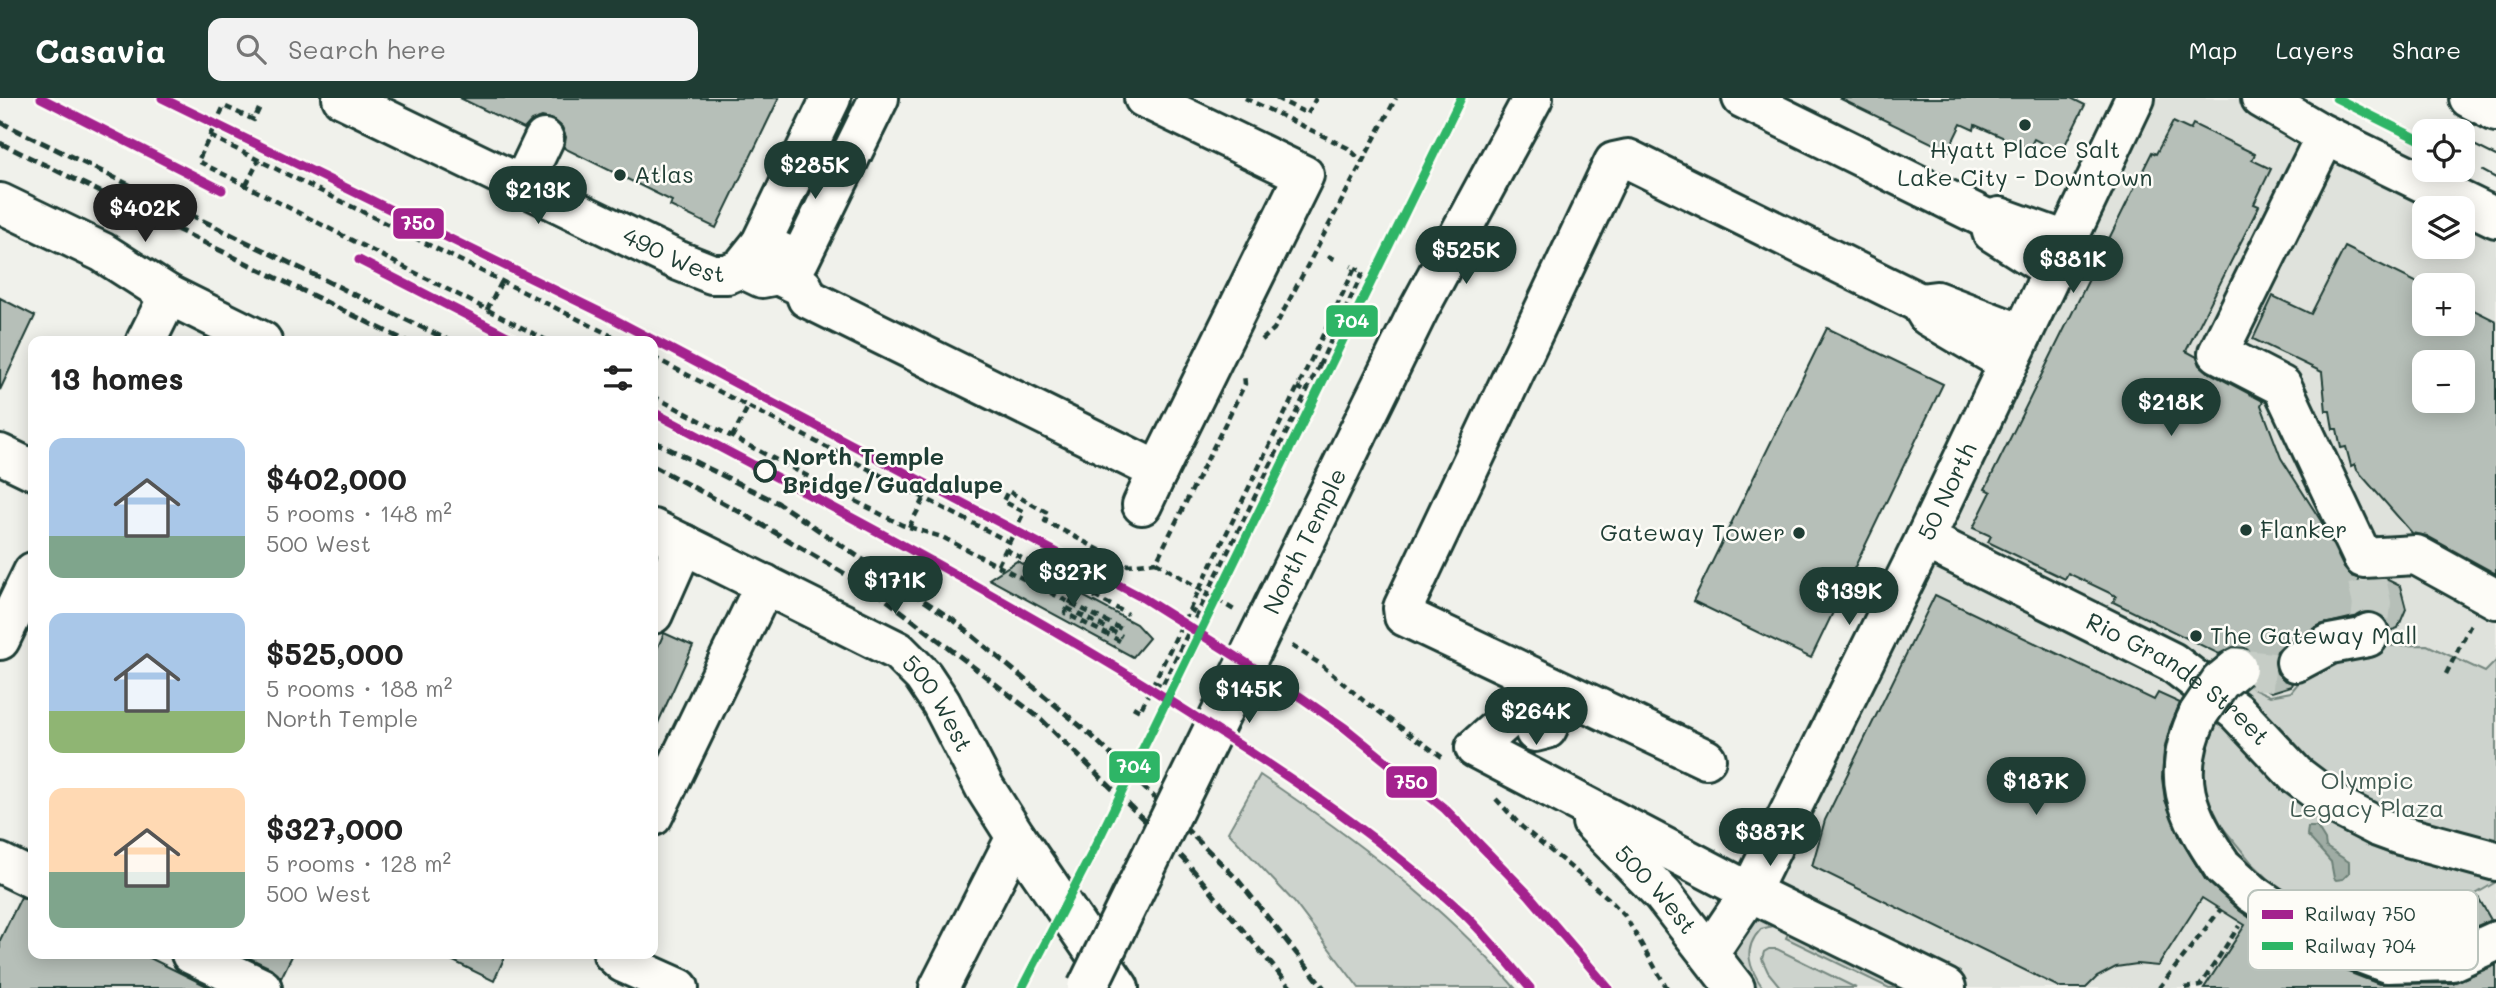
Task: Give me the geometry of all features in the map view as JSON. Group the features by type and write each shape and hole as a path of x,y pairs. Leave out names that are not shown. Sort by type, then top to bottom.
{"street":[{"name":"490 West","path":"342,98 712,275 727,274 755,263 803,287 807,299 1158,471"},
{"path":"831,98 755,263 799,261 879,98"},
{"path":"1142,505 1304,175 1144,98"},
{"name":"North Temple","path":"1087,988 1419,309 1533,98"},
{"path":"1742,98 1989,220 1992,232 2059,255"},
{"name":"50 North","path":"1709,953 1750,892 1926,539 2135,98"},
{"path":"2261,98 2319,132 2496,218"},
{"path":"2469,98 2496,112"},
{"path":"522,185 544,139"},
{"path":"2317,153 2218,353 2282,386 2365,569 2416,555 2491,596"},
{"path":"1706,759 1549,690 1404,617 1402,608 1614,162 1628,159 1920,303 1936,301 2015,348"},
{"path":"0,203 102,252 169,295 252,336"},
{"path":"148,336 169,295"},
{"path":"0,454 28,468"},
{"path":"658,588 668,536"},
{"name":"500 West","path":"668,536 898,651 923,676 941,703 985,788 1119,988"},
{"name":"Rio Grande Street","path":"1926,539 2147,647 2172,662 2237,712 2296,775 2337,806 2400,835 2496,861"},
{"path":"0,640 28,582"},
{"path":"658,806 765,584"},
{"path":"2296,662 2330,644 2368,637 2369,633"},
{"path":"2237,668 2220,682 2199,713 2185,750 2183,777 2187,805 2202,836 2240,897 2248,901"},
{"path":"1532,779 1535,732 1548,729 1559,706 1549,690"},
{"path":"1464,756 1507,720 1520,693 1549,690"},
{"name":"500 West","path":"1464,756 1532,779 1750,892 1946,988"},
{"name":"500 West","path":"1568,798 1663,895 1735,988"},
{"path":"939,988 1016,837"},
{"path":"0,863 28,876"},
{"path":"2478,949 2496,941"},
{"path":"201,959 262,988"},
{"path":"618,959 679,988"}],"path":[{"path":"1245,98 1348,148 1363,162"},
{"path":"1276,98 1308,114 1316,98"},
{"path":"259,109 254,120 224,106 198,161 538,336"},
{"path":"210,136 612,336"},
{"path":"246,185 259,160"},
{"path":"1328,256 1337,260"},
{"path":"1133,708 1140,711 1189,609 1297,387 1310,362 1353,267 1363,272 1306,392 1162,686 1154,682"},
{"path":"487,310 502,281"},
{"path":"658,360 1009,542"},
{"path":"1297,387 1306,392"},
{"path":"658,399 909,527 942,537 998,565 1069,605 1122,636 1065,613 1069,605 1078,588"},
{"path":"733,437 748,407"},
{"path":"998,565 1024,512 1003,501 1008,491"},
{"path":"909,527 924,499"},
{"path":"1005,549 1128,614"},
{"path":"1156,562 1238,612"},
{"path":"2446,674 2491,596"},
{"path":"1189,609 1198,614"},
{"path":"1284,641 1319,663 1364,701 1464,756"},
{"path":"1494,797 1522,827 1608,898 1625,916 1667,988"},
{"path":"2159,988 2240,897"},
{"path":"2185,988 2200,986 2240,897"}],"shaded area":[{"name":"The Gateway Mall","path":"2153,98 2237,98 2434,196 2412,196 2412,259 2475,259 2475,216 2496,227 2496,988 1727,988 1731,925"},
{"path":"2308,827 2317,827 2326,847 2349,862 2349,873 2343,879 2334,878 2331,862 2307,835"}],"green space":[{"name":"Olympic Legacy Plaza","path":"2427,645 2485,672 2496,661 2496,882 2478,893 2478,890 2280,890 2251,862 2223,828 2202,787 2198,748 2240,682 2270,696 2291,692 2312,666 2378,646"},
{"path":"1260,775 1395,873 1457,928 1515,988 1359,988 1294,902 1228,832"},
{"path":"1759,915 1778,918 1773,926 1761,929 1751,944 1751,966 1763,988 1746,988 1734,960 1735,947 1749,919"},
{"path":"1791,926 1919,988 1889,988 1786,938"},
{"path":"1777,949 1856,988 1781,988 1768,972 1762,959 1764,952"}],"building":[{"path":"460,98 779,98 716,228 670,206 672,201 564,148 566,137 562,127 554,120 542,117 531,121 524,129"},
{"name":"Hyatt Place Salt Lake City - Downtown","path":"1839,98 2071,98 2085,105 2061,153 2034,139 2029,149 1975,125 1974,130 1961,124 1948,151"},
{"path":"2173,122 2190,130 2193,124 2255,154 2252,160 2271,169 2254,204 2259,206 2186,351 2197,357 2200,365 2208,372 2263,401 2261,405 2281,458 2321,521 2344,568 2351,576 2358,578 2359,583 2386,579 2400,586 2406,609 2398,628 2390,631 2384,617 2374,612 2364,612 2320,625 2286,643 2277,651 2274,662 2277,673 2292,683 2291,686 2272,692 2253,683 2258,675 2258,664 2253,654 2245,648 2233,647 2219,654 2113,602 2116,596 2068,573 2065,579 1988,542 1991,536 1973,528 1991,492 1985,489 2152,152 2156,154"},
{"path":"2345,247 2412,280 2412,336 2475,336 2475,310 2496,321 2496,574 2427,536 2412,533 2357,470 2355,464 2351,466 2346,447 2341,448 2337,429 2333,429 2330,411 2326,411 2322,372 2253,339 2273,296 2311,314"},
{"path":"0,298 35,316 0,390"},
{"name":"Gateway Tower","path":"1827,328 1943,384 1811,658 1693,601"},
{"path":"1017,561 1136,624 1149,638 1133,657 989,579"},
{"path":"1935,595 2154,700 2158,693 2180,703 2164,751 2162,778 2165,800 2180,838 2205,879 2248,917 2248,970 2343,970 2379,984 2453,983 2496,965 2496,988 2204,988 2245,925 2202,898 2158,966 2137,964 2116,967 2097,977 2086,988 2061,988 1812,866 1825,820"},
{"path":"664,633 693,646 658,723 658,647"},
{"path":"21,897 28,899 28,959 152,959 211,988 0,988 0,940"},
{"path":"2478,897 2491,920 2478,926"},
{"path":"252,959 290,959 281,978 271,968"},
{"path":"449,959 504,959 494,981"}],"tunnel":[{"path":"2367,580 2372,603 2369,633"},
{"path":"2237,668 2280,673 2296,662"}],"tram line":[{"path":"2475,146 2496,156"},
{"path":"2483,171 2496,178"}],"railway":[{"path":"0,122 440,336"},
{"path":"0,143 396,336"},
{"path":"658,443 778,503 956,622 1091,735 1238,880 1324,988"},
{"path":"658,469 742,513 879,594 1042,720 1184,859 1291,988"}],"rail line":[{"name":"750","path":"41,98 222,190"},
{"name":"750","path":"162,98 646,336"},
{"name":"704","path":"1022,988 1091,855 1461,98"},
{"name":"704","path":"2336,98 2412,136"},
{"name":"750","path":"359,260 507,336"},
{"name":"750","path":"658,342 1143,598 1299,696 1345,728 1445,809 1528,894 1608,988"},
{"name":"750","path":"658,415 1030,617 1153,690 1274,767 1352,822 1427,881 1472,922 1530,988"}],"place":[{"name":"Hyatt Place Salt Lake City - Downtown","path":"2025,125"},
{"name":"Atlas","path":"620,175"},
{"name":"North Temple Bridge/Guadalupe","path":"765,471"},
{"name":"Flanker","path":"2246,530"},
{"name":"Gateway Tower","path":"1799,533"},
{"name":"The Gateway Mall","path":"2196,636"}]}
